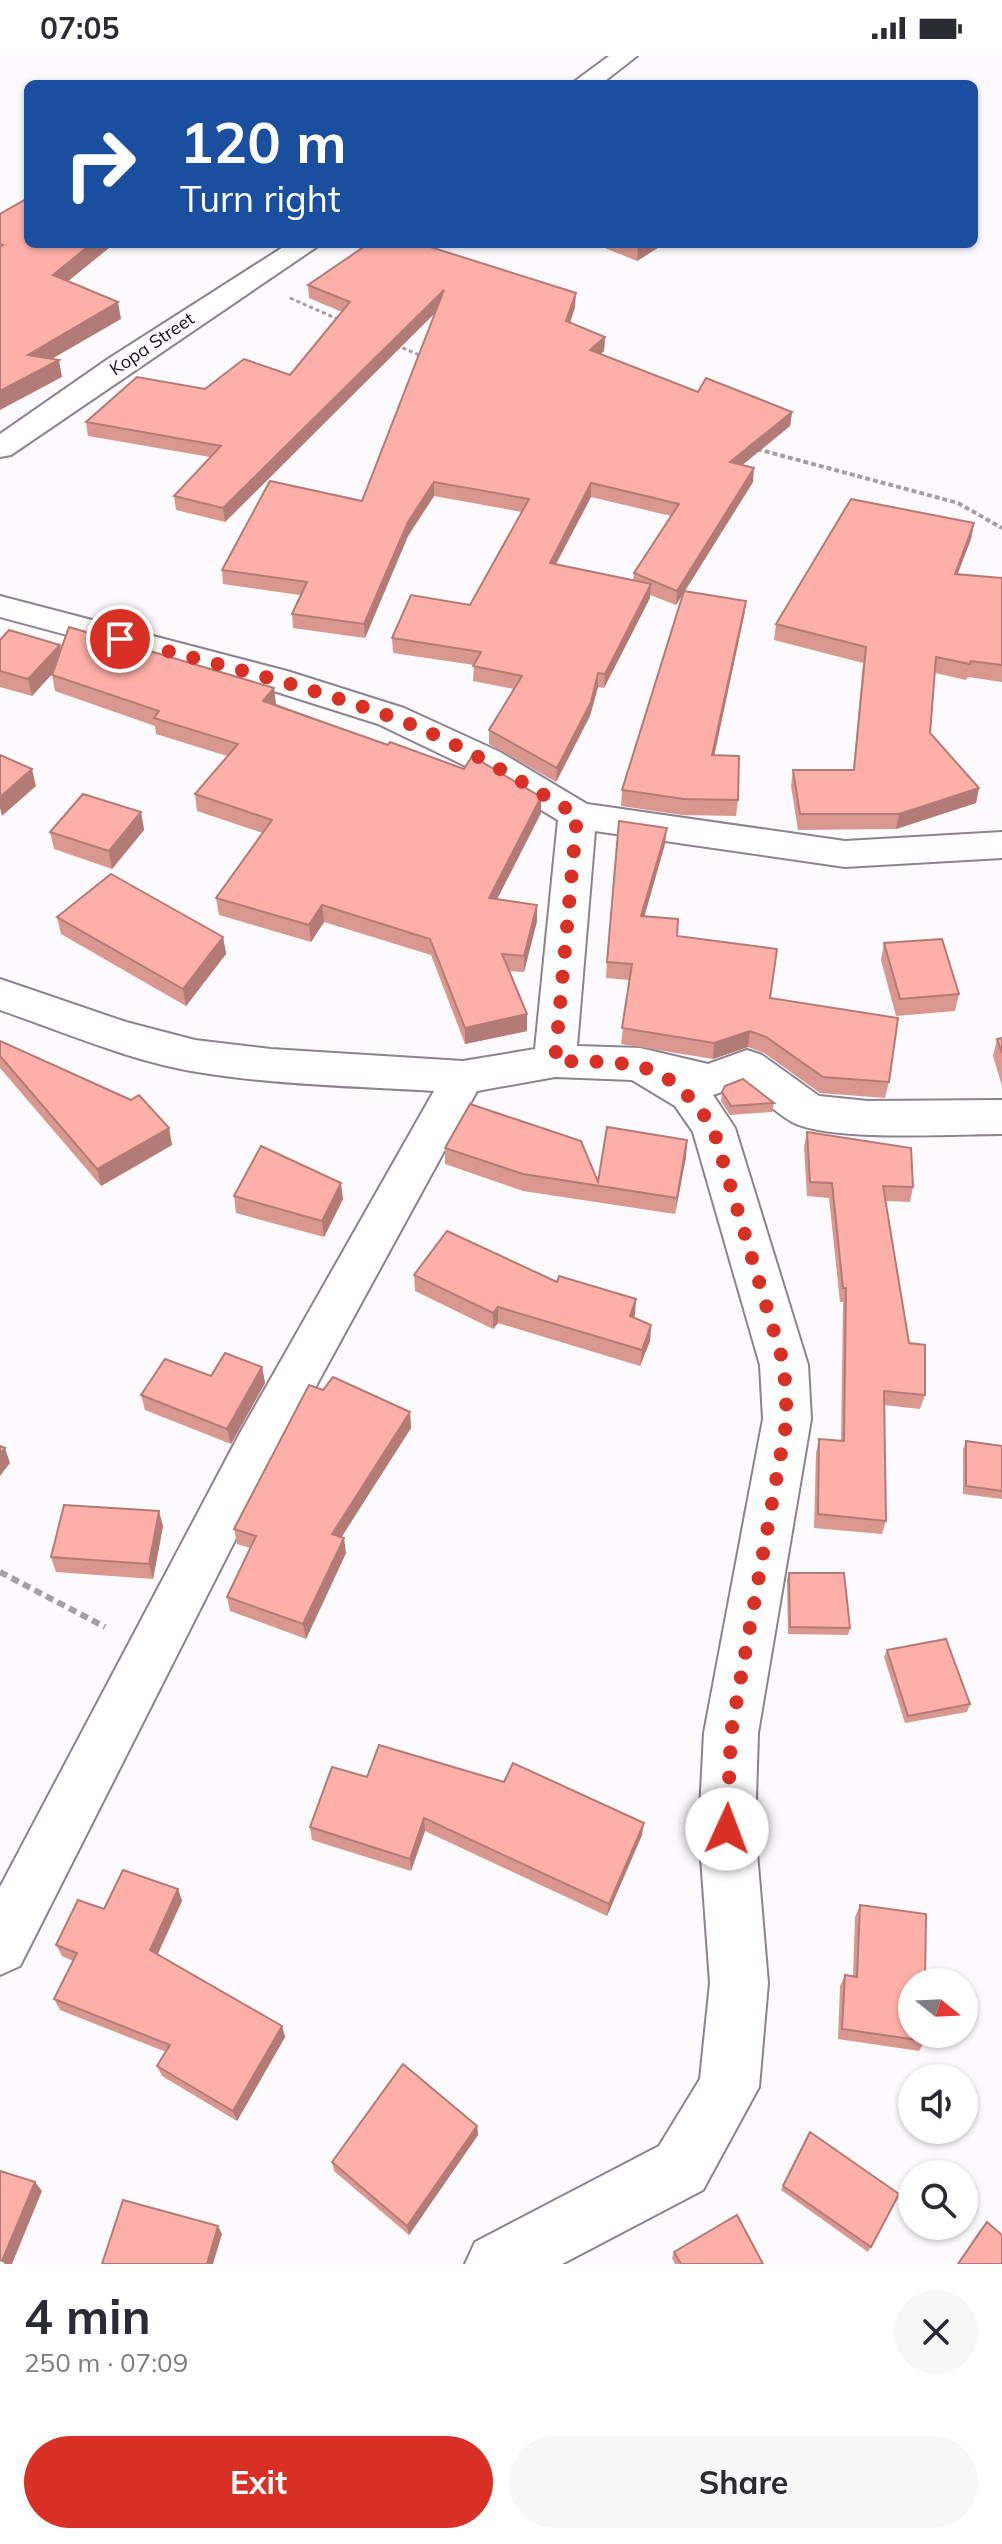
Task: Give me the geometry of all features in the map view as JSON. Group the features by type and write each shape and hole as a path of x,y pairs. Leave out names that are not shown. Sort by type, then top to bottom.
{"street":[{"path":"590,80 625,56"},
{"name":"Kopa Street","path":"0,448 301,248"},
{"path":"0,606 274,679 391,716 487,761 577,815 845,854 963,850 1002,845"},
{"path":"555,1061 577,815"},
{"path":"0,994 118,1035 195,1056 271,1065 463,1077 555,1061 640,1064 710,1080 747,1066 809,1111 868,1118 1002,1117"},
{"path":"497,2264 681,2168 729,2087 739,1983 727,1829 731,1733 787,1419 784,1365 713,1128 690,1095 640,1064"},
{"path":"0,1946 154,1653 257,1448 463,1077"}],"path":[{"path":"249,280 346,323"},
{"path":"388,341 429,359"},
{"path":"756,449 958,503 1002,528"},
{"path":"0,1572 154,1653"}],"building":[{"path":"24,200 24,248 86,248 53,275 118,302 28,355 59,360 0,391 0,247 3,245 0,244 0,214"},
{"path":"362,248 434,248 576,293 566,321 605,337 590,350 698,392 706,378 792,412 730,462 754,468 677,591 634,573 679,504 591,483 550,563 651,584 605,674 598,673 591,702 557,768 489,730 522,676 473,666 481,652 392,638 411,595 470,605 529,499 434,482 408,522 364,624 292,614 307,582 222,570 270,481 362,501 444,290 223,508 174,496 221,446 86,422 137,377 205,389 244,359 290,375 350,302 308,285"},
{"path":"851,499 974,523 955,574 1002,578 1002,665 971,661 970,664 936,657 930,733 979,788 899,814 800,814 793,770 854,770 866,647 776,624"},
{"path":"684,591 746,601 712,755 739,756 738,800 684,799 622,790"},
{"path":"69,627 274,688 263,701 388,745 390,742 464,769 472,756 541,797 489,898 537,905 524,956 502,954 527,1014 465,1028 430,939 322,905 309,925 216,898 272,820 195,794 238,744 154,718 159,711 52,675"},
{"path":"9,630 60,645 28,679 0,671 0,640"},
{"path":"0,755 32,769 0,797"},
{"path":"83,794 141,812 109,851 50,832"},
{"path":"619,821 667,828 641,916 678,919 677,936 777,949 770,998 898,1018 889,1082 823,1077 766,1037 750,1031 714,1043 622,1028 632,964 607,962"},
{"path":"111,874 223,937 183,989 57,917"},
{"path":"942,939 959,994 900,999 884,943"},
{"path":"0,1041 131,1100 139,1095 169,1128 97,1169 0,1056"},
{"path":"743,1079 774,1103 731,1106 722,1092 725,1086"},
{"path":"470,1104 581,1141 598,1182 607,1127 687,1140 677,1198 523,1174 445,1148"},
{"path":"807,1132 911,1148 913,1187 883,1186 909,1343 925,1345 925,1395 884,1391 886,1521 818,1514 819,1439 844,1441 846,1288 843,1288 832,1183 810,1182"},
{"path":"261,1146 341,1183 322,1221 234,1196"},
{"path":"447,1231 557,1282 559,1276 636,1299 630,1316 651,1325 642,1350 498,1307 493,1313 414,1275"},
{"path":"225,1353 262,1367 227,1429 141,1395 165,1359 211,1376"},
{"path":"333,1377 410,1412 332,1534 344,1538 303,1624 227,1597 256,1536 234,1529 309,1385 323,1390"},
{"path":"966,1441 1002,1446 1002,1491 966,1486"},
{"path":"64,1505 159,1511 149,1564 51,1557"},
{"path":"789,1573 844,1573 850,1628 790,1627"},
{"path":"946,1639 970,1704 908,1716 887,1650"},
{"path":"379,1745 504,1782 513,1763 644,1823 609,1904 424,1818 410,1859 310,1827 332,1767 367,1777"},
{"path":"123,1870 178,1889 150,1950 282,2026 233,2111 157,2066 170,2045 54,1999 77,1953 56,1945 78,1900 104,1909"},
{"path":"860,1905 926,1914 925,1968 898,1968 898,2037 842,2029 845,1975 857,1977"},
{"path":"403,2064 477,2126 407,2226 332,2162"},
{"path":"810,2132 898,2196 871,2247 783,2186"},
{"path":"0,2171 35,2182 2,2261 0,2260"},
{"path":"123,2200 218,2226 207,2264 102,2264"},
{"path":"737,2215 763,2264 681,2264 674,2252"},
{"path":"987,2222 1002,2235 1002,2264 958,2264 975,2240 978,2240"}],"route":[{"path":"120,639 274,679 391,716 487,761 577,815 555,1061 640,1064 690,1095 713,1128 784,1365 787,1419 731,1733 727,1829"}]}
